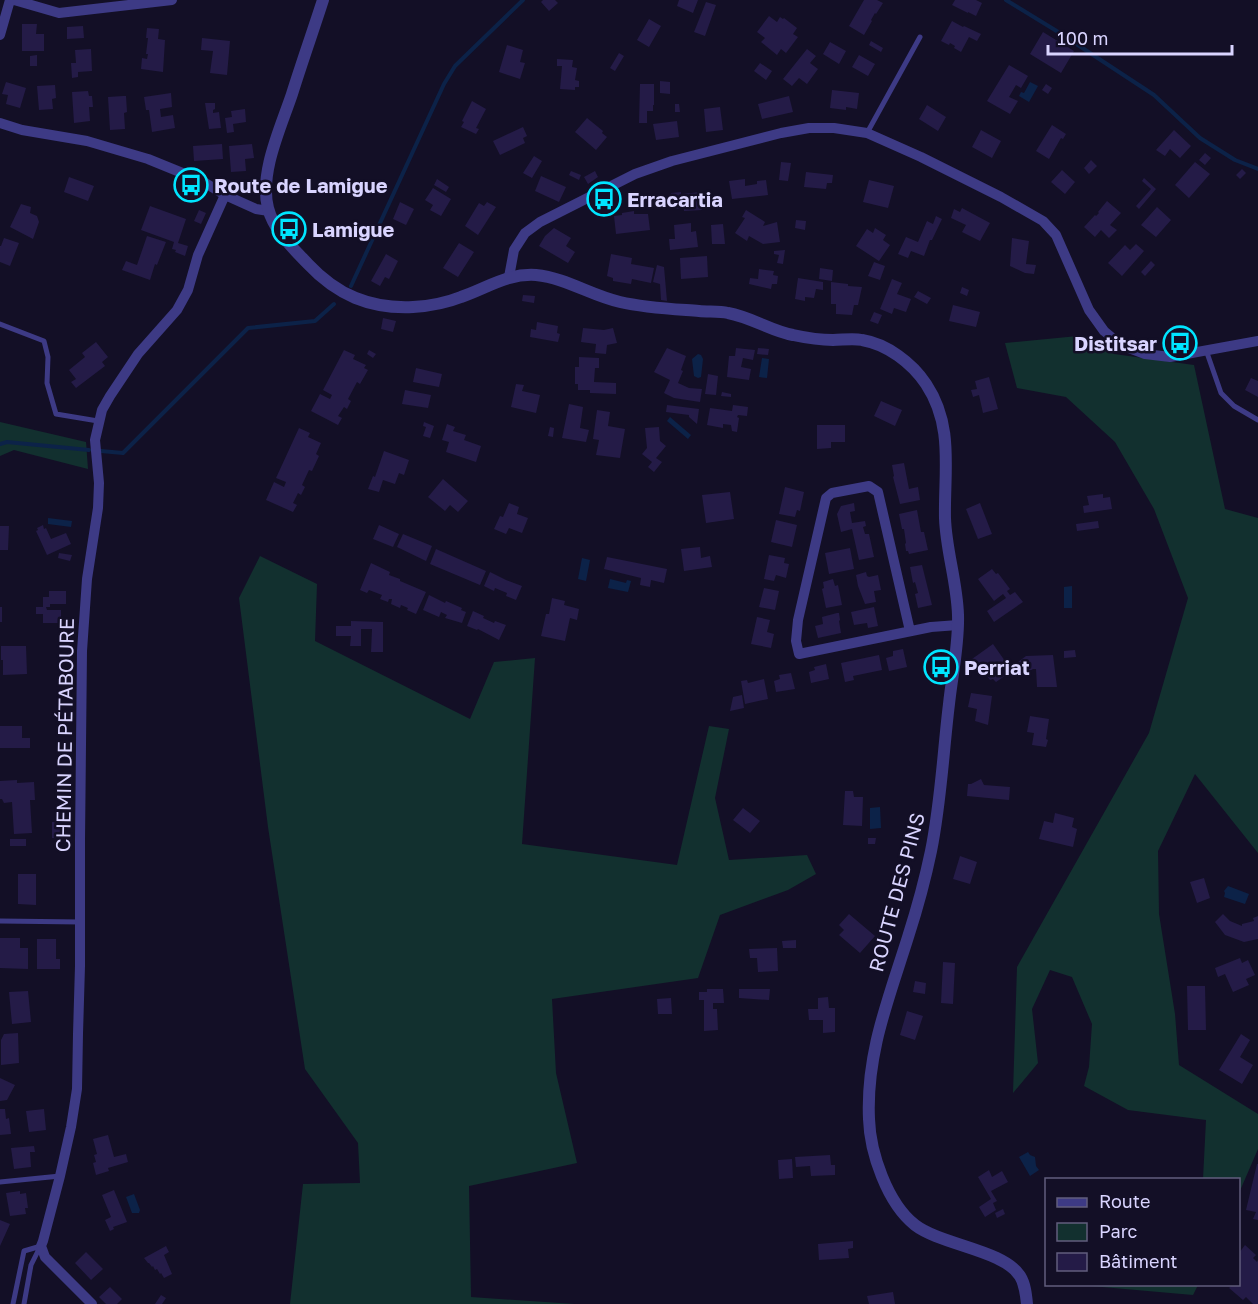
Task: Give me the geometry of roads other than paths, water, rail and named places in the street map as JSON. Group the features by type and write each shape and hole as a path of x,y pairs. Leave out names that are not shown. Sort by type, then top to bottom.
{"street":[{"path":"0,35 12,0 59,13 172,0"},
{"path":"0,123 87,141 148,159 202,181 225,195 256,209 269,211 266,191 270,160 323,0"},
{"path":"509,277 514,250 525,233 540,222 635,174 672,161 781,134 826,128 867,133 961,177 1043,221 1056,236 1089,310 1104,331 1121,345 1144,354 1170,357 1258,341"},
{"name":"CHEMIN DE PÉTABOURE","path":"41,1246 60,1176 77,1089 81,922 83,631 87,579 98,508 99,483 95,440 102,410 110,396 138,354 177,310 188,290 198,255 225,195"},
{"name":"ROUTE DES PINS","path":"269,211 282,237 321,277 339,291 366,302 393,307 435,305 463,297 509,277 539,275 563,281 613,301 646,308 729,313 786,334 817,340 862,340 900,356 926,384 939,408 945,433 945,525 956,588 958,625 940,792 930,853 909,934 883,1012 874,1050 868,1088 869,1125 873,1154 883,1180 898,1206 913,1224 930,1234 999,1259 1013,1267 1022,1278 1027,1304"},
{"path":"910,631 878,492 869,486 832,493 826,498 798,620 796,641 800,654 931,627 958,625"},
{"path":"41,1246 45,1257 92,1304"}],"lane":[{"path":"867,133 920,37"},
{"path":"0,324 44,341 48,357 47,383 56,414 99,421"},
{"path":"1206,350 1221,393 1234,406 1258,420"},
{"path":"0,921 81,922"},
{"path":"0,1182 60,1176"},
{"path":"13,1304 24,1251 41,1246"},
{"name":"CHEMIN DE PÉTABOURE","path":"24,1304 31,1265 41,1246"}],"water":[{"path":"1030,82 1038,86 1029,102 1019,96 1021,92 1024,93"},
{"path":"698,354 703,359 701,377 698,378 694,376 692,359"},
{"path":"762,358 769,359 767,378 759,377"},
{"path":"670,417 691,435 688,439 667,421"},
{"path":"48,518 72,521 71,527 48,524"},
{"path":"582,558 590,560 586,581 578,579"},
{"path":"610,579 626,583 627,580 631,581 628,592 608,588"},
{"path":"1072,586 1072,608 1064,608 1064,587"},
{"path":"880,807 881,828 870,829 870,808"},
{"path":"1228,886 1249,894 1245,904 1224,897 1224,891"},
{"path":"1028,1152 1035,1157 1039,1170 1030,1176 1019,1157"},
{"path":"134,1194 139,1213 132,1213 126,1197"}],"waterway":[{"path":"351,286 444,84 455,66 523,0"},
{"path":"1006,0 1154,95 1200,138 1235,160 1258,169"},
{"path":"101,451 123,453 248,328 315,321 334,304"},
{"path":"0,444 7,442 89,450"}],"place":[{"name":"Route de Lamigue","path":"191,185"},
{"name":"Erracartia","path":"604,199"},
{"name":"Lamigue","path":"289,229"},
{"name":"Distitsar","path":"1180,343"},
{"name":"Perriat","path":"941,667"}]}
